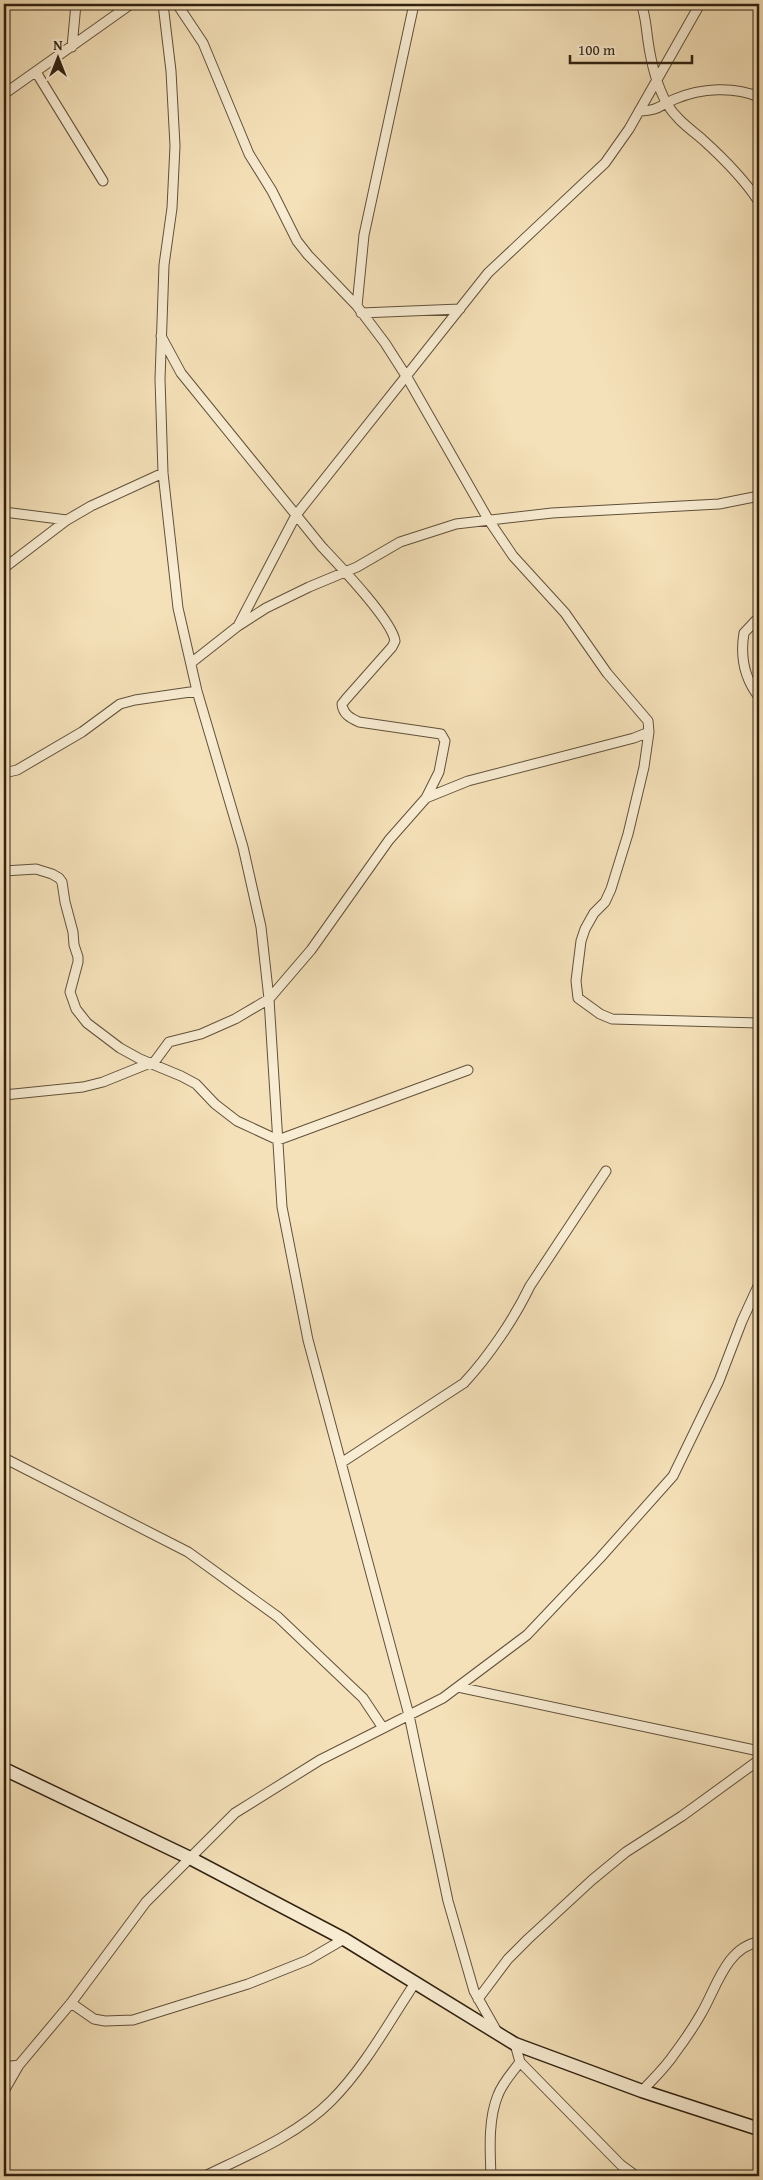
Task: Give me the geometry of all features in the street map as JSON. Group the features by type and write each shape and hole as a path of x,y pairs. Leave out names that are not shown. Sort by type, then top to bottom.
{"street":[{"path":"72,47 76,4"},
{"path":"4,94 131,4"},
{"path":"163,4 171,71 175,146 172,208 164,265 160,333 163,473 178,608 197,691 243,847 261,927 270,999 282,1206 308,1340 408,1715 440,1866 474,1991 497,2034"},
{"path":"177,4 203,44 250,154 272,191 297,241 359,310 385,343 406,375 488,519 513,556 565,613 607,673 648,722 649,732 644,768 628,834 611,889 605,902 594,913 585,928 581,941 576,981 578,998 600,1014 612,1019 759,1023"},
{"path":"359,310 364,235 414,4"},
{"path":"641,4 657,80 667,104 678,118 702,139 749,187 759,202"},
{"path":"238,626 296,515 488,273 605,163 630,129 700,4"},
{"path":"36,72 103,181"},
{"path":"640,111 661,108 676,99 722,90 749,93 759,97"},
{"path":"359,310 460,309"},
{"path":"4,1095 47,1089 83,1087 104,1082 155,1061 169,1042 201,1034 235,1019 270,999 311,950 389,840 426,798 439,772 445,741 444,736 441,734 359,722 351,719 343,709 342,704 392,647 395,641 390,627 346,572 322,547 181,373 160,333"},
{"path":"4,568 67,520 91,506 163,473"},
{"path":"191,663 238,626 266,608 357,568 400,542 456,524 552,513 719,504 759,496"},
{"path":"4,512 67,520"},
{"path":"759,618 744,633 742,652 750,685 759,697"},
{"path":"4,773 18,770 76,736 120,704 197,691"},
{"path":"426,798 468,781 634,738 649,732"},
{"path":"4,824 4,843"},
{"path":"4,871 36,869 59,878 62,882 78,957 75,976 70,988 71,997 76,1009 87,1023 120,1048 150,1064 196,1084 215,1104 237,1121 278,1140 468,1070"},
{"path":"341,1463 464,1383 474,1373 520,1306 530,1286 606,1171"},
{"path":"4,2091 20,2065 71,2003 146,1902 235,1813 320,1760 458,1687 527,1635 600,1558 673,1476 719,1381 742,1320 759,1284"},
{"path":"4,1458 188,1552 278,1617 363,1698 383,1728"},
{"path":"458,1687 759,1752"},
{"path":"478,1999 508,1959 606,1869 626,1852 682,1816 759,1760"},
{"path":"4,1769 190,1858 344,1940 515,2044 642,2091 759,2129"},
{"path":"71,2003 94,2018 105,2021 132,2020 248,1984 308,1960 344,1940"},
{"path":"642,2091 676,2052 701,2014 722,1972 747,1945 759,1942"},
{"path":"204,2176 262,2148 305,2122 331,2101 374,2046 415,1983"},
{"path":"515,2044 520,2062 621,2165 636,2176"},
{"path":"491,2176 490,2148 497,2096 504,2082 520,2062"},
{"path":"4,2067 20,2065"}]}
